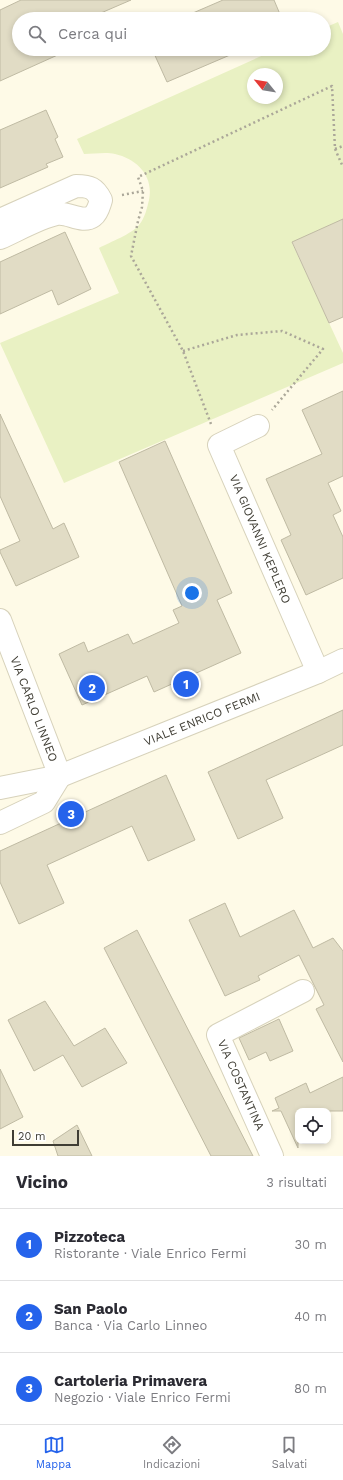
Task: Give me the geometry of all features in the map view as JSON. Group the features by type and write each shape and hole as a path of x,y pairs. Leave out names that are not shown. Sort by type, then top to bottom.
{"street":[{"path":"0,220 76,186 87,186 97,191 101,200 99,209 92,216 81,219 59,214 50,216 0,238"},
{"path":"219,445 258,426"},
{"name":"VIA GIOVANNI KEPLERO","path":"219,445 318,672"},
{"name":"VIA CARLO LINNEO","path":"0,620 60,776"},
{"name":"VIALE ENRICO FERMI","path":"0,788 60,776 318,672 343,660"},
{"path":"0,823 44,802 60,776"},
{"name":"VIA COSTANTINA","path":"272,1156 218,1035 303,991"}],"path":[{"path":"219,445 183,351 131,256 142,207 143,191 138,177 332,86 335,149 343,167"},
{"path":"335,149 343,146"},
{"path":"183,351 237,335 282,331 323,349 258,426"}],"green space":[{"path":"338,22 343,34 343,219 292,243 343,353 343,363 64,483 0,343 119,293 99,248 126,235 139,225 146,213 150,191 149,183 146,176 137,164 123,156 104,153 84,154 77,139 261,56 331,56 331,25"}],"building":[{"path":"21,0 131,0 103,12 12,12 12,56 55,56 0,81 0,10"},
{"path":"223,0 274,0 279,12 195,12"},
{"path":"155,56 228,56 167,82"},
{"path":"46,110 58,137 55,139 63,157 46,164 48,167 0,188 0,130"},
{"path":"343,219 343,317 329,323 292,242"},
{"path":"65,232 91,289 58,305 52,290 0,314 0,262"},
{"path":"343,391 343,476 328,483 341,511 333,515 343,537 343,578 306,595 281,540 291,535 266,479 322,454 302,410"},
{"path":"0,414 53,529 64,523 79,557 16,586 0,552 0,550 20,541 0,496"},
{"path":"165,441 232,593 217,600 241,653 154,692 147,676 82,705 59,654 84,642 88,652 128,634 133,644 179,623 173,610 182,606 119,462"},
{"path":"343,710 343,745 266,780 283,818 238,839 208,772"},
{"path":"166,775 195,840 148,861 132,826 47,865 64,903 19,924 0,882 0,851"},
{"path":"225,903 240,937 294,910 313,948 333,938 343,951 343,1062 316,1009 324,1005 299,955 258,976 260,980 225,996 189,920"},
{"path":"137,930 253,1156 211,1156 104,948"},
{"path":"45,1001 74,1046 105,1028 127,1063 82,1087 63,1055 34,1071 8,1020"},
{"path":"279,1019 293,1051 270,1061 266,1052 249,1060 239,1038"},
{"path":"0,1069 23,1117 0,1129"},
{"path":"343,1077 343,1111 331,1111 331,1108 295,1108 295,1141 281,1111 272,1111 279,1108 275,1098 306,1083 310,1093"},
{"path":"77,1125 92,1156 58,1156 53,1141"}],"place":[{"name":"Pizzoteca","path":"186,684"},
{"name":"San Paolo","path":"92,688"},
{"name":"Cartoleria Primavera","path":"71,814"}]}
